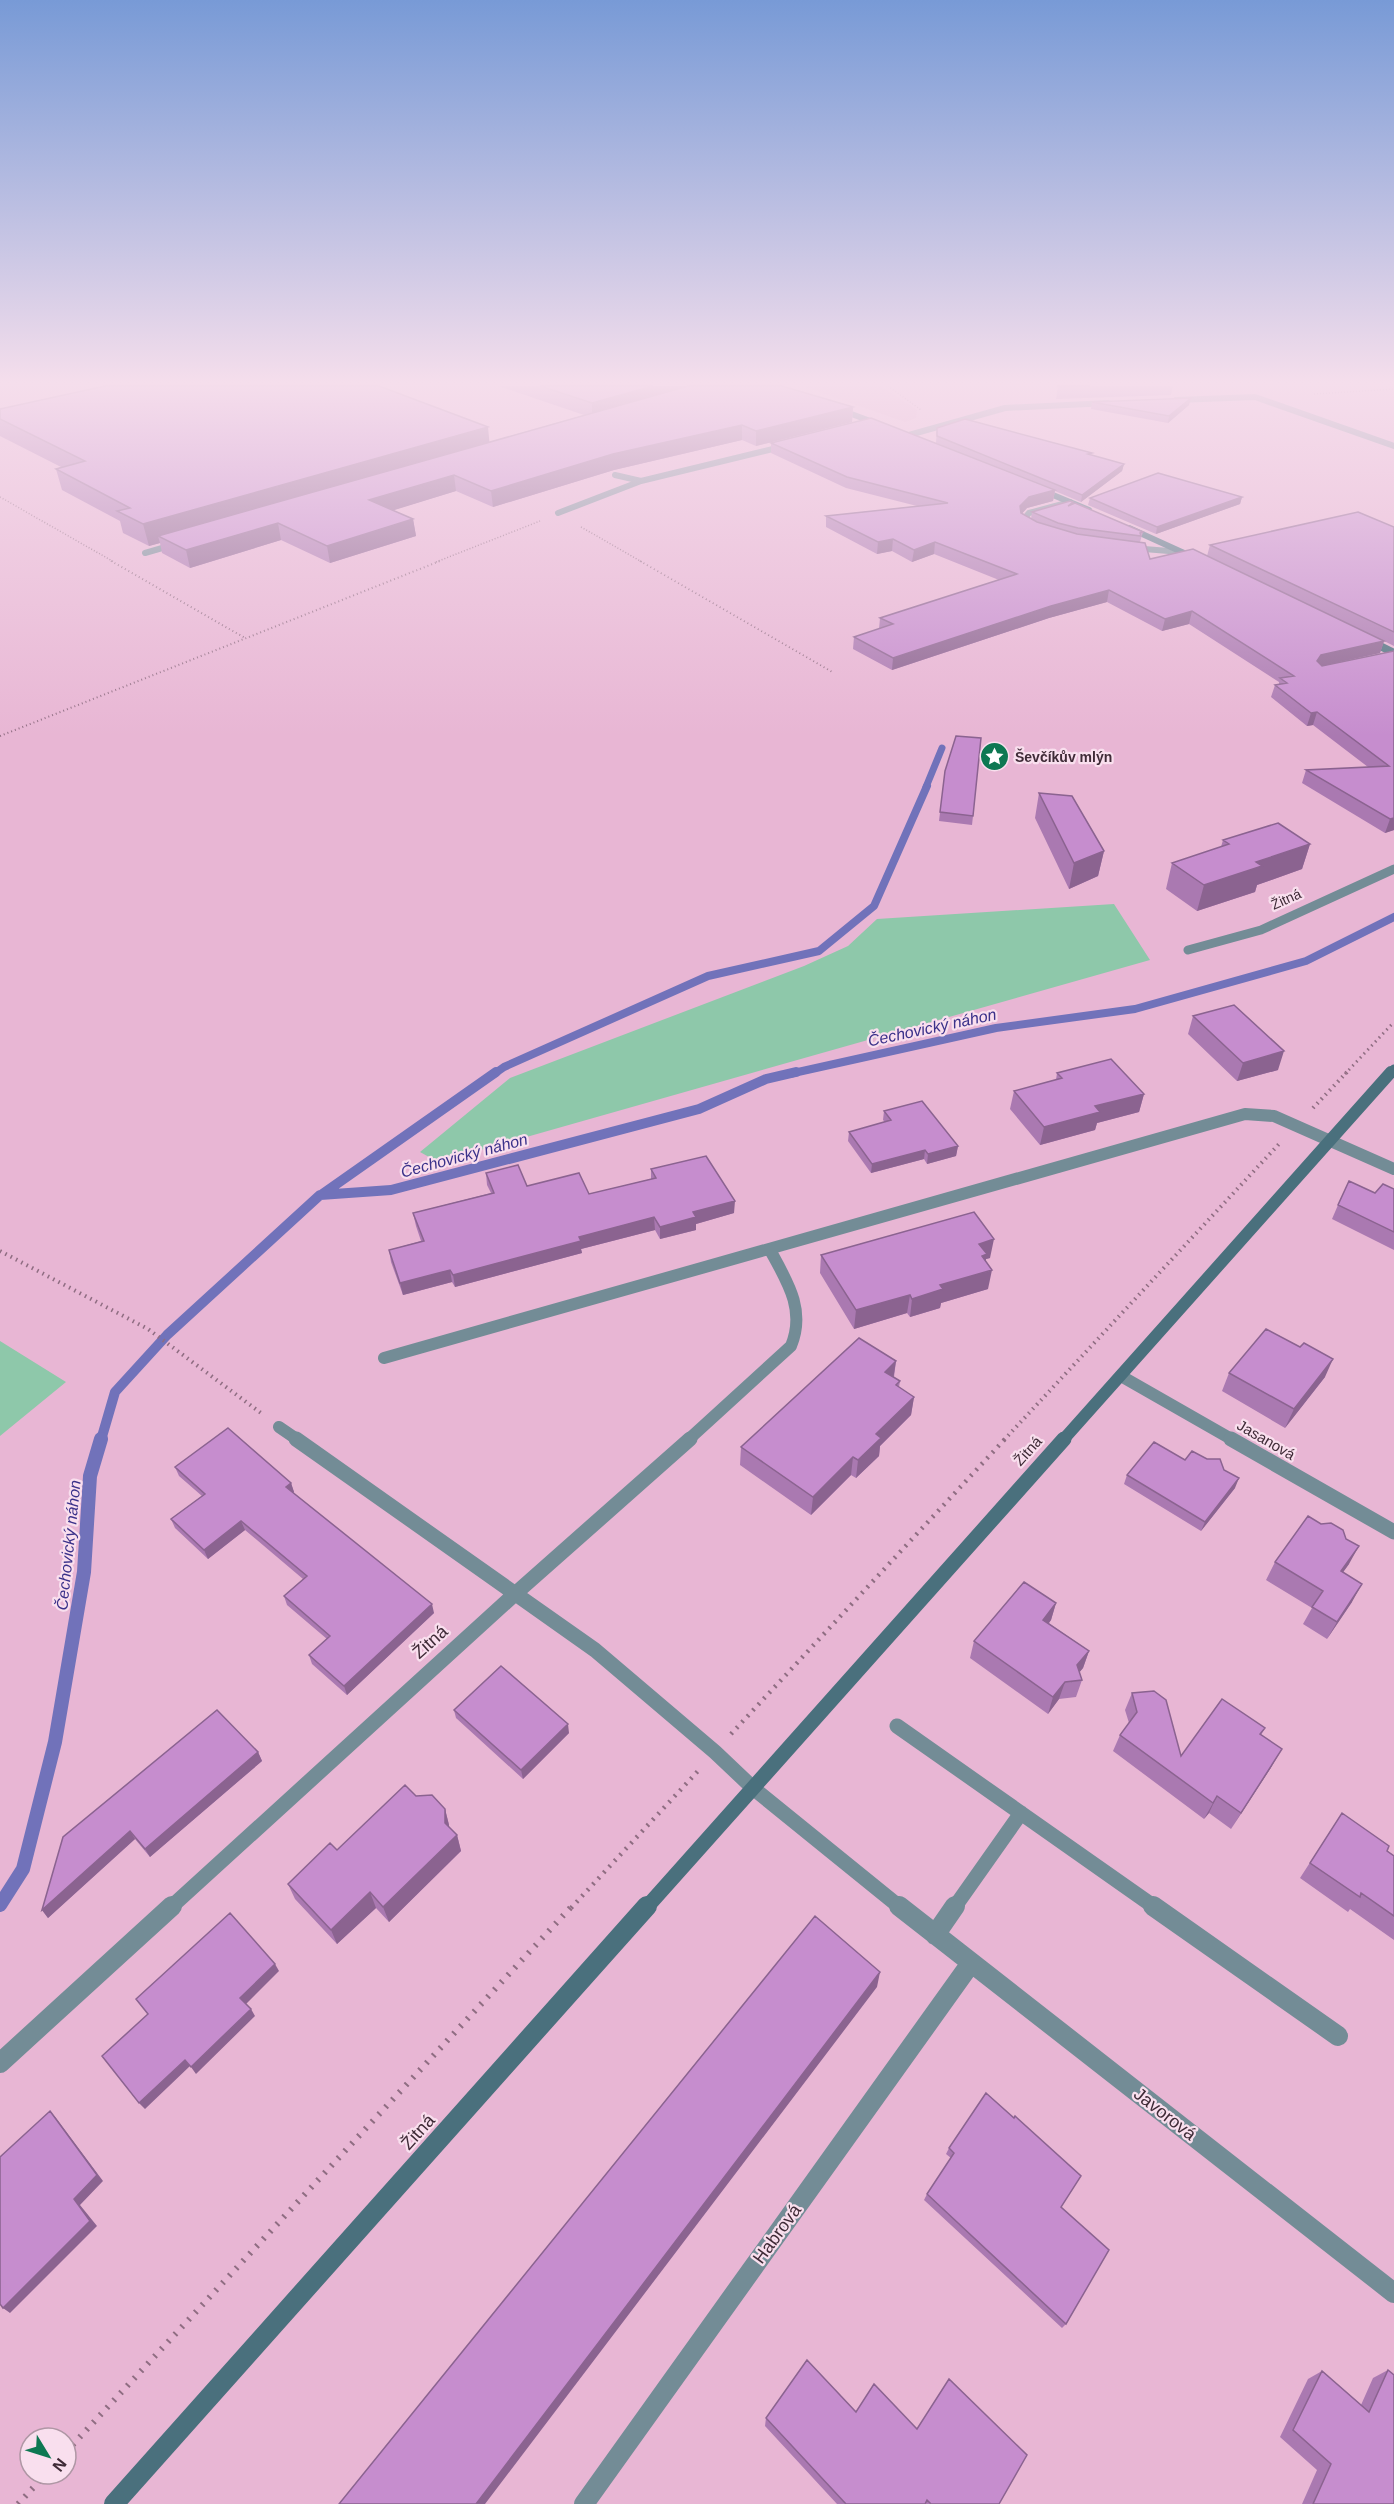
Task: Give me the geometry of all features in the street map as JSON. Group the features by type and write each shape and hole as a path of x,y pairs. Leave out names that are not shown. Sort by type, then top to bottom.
{"street":[{"path":"558,513 584,503"},
{"path":"1037,530 1023,520 1029,513 1067,503"},
{"path":"1072,503 1100,515"},
{"path":"1120,524 1203,562"},
{"path":"145,553 178,543"},
{"path":"1128,547 1181,552"},
{"path":"1363,638 1394,655"},
{"path":"1383,658 1394,655"},
{"name":"Žitná","path":"1188,950 1261,930 1394,869"},
{"name":"Žitná","path":"114,2504 1122,1376 1329,1139 1394,1070"},
{"path":"384,1358 1245,1114 1274,1116 1394,1169"},
{"name":"Žitná","path":"0,2063 516,1593 759,1378 791,1346 799,1314 795,1300 770,1250"},
{"name":"Jasanová","path":"1122,1376 1394,1532"},
{"path":"279,1427 595,1650 715,1752 753,1788"},
{"path":"897,1726 1338,2036"},
{"name":"Javorová","path":"753,1788 971,1963 1394,2293"},
{"path":"936,1935 1021,1813"},
{"name":"Habrová","path":"584,2504 971,1963"}],"path":[{"path":"10,503 245,638"},
{"path":"0,736 558,513 834,673"},
{"path":"78,2439 1394,1022"},
{"path":"0,1251 148,1329 279,1427"},
{"path":"18,2504 35,2486"}],"green space":[{"path":"1114,904 1150,960 438,1162 420,1152 510,1078 804,966 848,946 877,919"},
{"path":"0,1341 66,1382 0,1436"}],"building":[{"path":"120,503 218,503 143,524 117,511 130,508"},
{"path":"275,503 376,503 413,519 327,546 278,523 186,550 158,536"},
{"path":"948,503 1023,503 1020,506 1021,513 1037,522 1077,534 1145,543 1150,559 1193,549 1384,641 1321,655 1317,661 1322,666 1394,651 1394,818 1390,819 1306,770 1389,766 1317,712 1311,713 1275,685 1287,683 1280,678 1294,676 1192,611 1165,619 1109,590 1051,606 893,658 854,637 893,624 880,618 1017,574 935,542 914,550 893,539 878,542 826,516"},
{"path":"1064,503 1072,503 1068,506 1075,503 1143,532 1140,533 1141,536 1078,528 1058,523 1032,512"},
{"path":"1101,503 1225,503 1157,527"},
{"path":"1358,512 1394,527 1394,632 1210,545"},
{"path":"956,736 981,738 973,816 940,812 945,771"},
{"path":"1039,793 1072,796 1104,851 1074,863"},
{"path":"1278,823 1310,844 1256,862 1262,866 1204,885 1172,863 1229,844 1223,840"},
{"path":"1234,1005 1284,1051 1243,1063 1193,1016"},
{"path":"1111,1059 1144,1094 1095,1106 1100,1112 1044,1127 1014,1091 1062,1078 1057,1073"},
{"path":"922,1101 958,1146 928,1154 925,1150 872,1164 849,1132 891,1120 884,1111"},
{"path":"706,1156 735,1201 693,1212 696,1217 660,1227 654,1217 579,1237 581,1241 453,1275 450,1270 400,1283 389,1250 424,1241 413,1213 494,1193 486,1173 518,1165 527,1186 579,1173 589,1194 656,1178 651,1169"},
{"path":"1349,1181 1375,1193 1383,1184 1394,1189 1394,1232 1338,1205"},
{"path":"974,1212 994,1239 979,1244 987,1254 982,1256 992,1270 940,1285 943,1289 912,1299 910,1295 856,1310 821,1255"},
{"path":"1266,1329 1300,1347 1304,1343 1333,1359 1294,1409 1229,1373"},
{"path":"859,1338 896,1361 885,1372 900,1381 896,1385 914,1397 876,1434 881,1438 858,1460 853,1457 813,1497 741,1447"},
{"path":"228,1428 291,1483 286,1487 432,1604 344,1686 309,1655 330,1636 284,1596 307,1576 241,1521 204,1550 171,1519 205,1494 175,1467"},
{"path":"1154,1442 1185,1460 1192,1451 1207,1459 1220,1459 1224,1470 1239,1478 1205,1522 1127,1475"},
{"path":"1308,1516 1321,1524 1331,1523 1343,1530 1346,1539 1359,1546 1341,1571 1362,1584 1337,1622 1312,1607 1323,1591 1275,1562"},
{"path":"1024,1582 1056,1603 1043,1620 1089,1651 1077,1665 1082,1680 1065,1682 1053,1697 974,1641"},
{"path":"501,1666 568,1724 521,1770 454,1710"},
{"path":"1154,1691 1166,1700 1181,1756 1222,1699 1265,1728 1260,1734 1282,1749 1241,1813 1217,1796 1213,1803 1120,1735 1137,1712 1132,1693"},
{"path":"217,1710 258,1752 145,1849 130,1831 42,1910 63,1837"},
{"path":"405,1785 416,1796 432,1795 445,1809 445,1823 457,1835 383,1907 370,1892 331,1930 288,1884 330,1843 337,1850"},
{"path":"1342,1813 1389,1846 1387,1851 1394,1856 1394,1916 1361,1893 1360,1897 1310,1863"},
{"path":"230,1913 275,1964 240,1998 251,2009 191,2067 185,2060 139,2103 102,2056 148,2014 136,1999"},
{"path":"815,1916 880,1972 476,2504 339,2504"},
{"path":"986,2093 1081,2176 1061,2207 1109,2250 1066,2324 927,2194 954,2153 949,2148"},
{"path":"50,2111 97,2175 74,2199 90,2221 3,2308 0,2304 0,2157"},
{"path":"807,2360 856,2412 874,2384 917,2429 949,2379 1027,2455 999,2504 931,2504 927,2500 925,2504 846,2504 766,2418"},
{"path":"1388,2370 1394,2375 1394,2504 1313,2504 1331,2464 1293,2430 1322,2371 1369,2412"}],"waterway":[{"path":"926,787 942,748"},
{"path":"494,1074 504,1067 708,976 819,951 874,906 927,786"},
{"name":"Čechovický náhon","path":"789,1074 996,1028 1135,1009 1306,961 1394,917"},
{"path":"321,1195 496,1072"},
{"name":"Čechovický náhon","path":"321,1195 391,1190 699,1109 766,1079 796,1072"},
{"name":"Čechovický náhon","path":"101,1440 115,1392 167,1335 321,1195"},
{"name":"Čechovický náhon","path":"0,1905 23,1869 55,1742 84,1572 90,1476 101,1439"}],"place":[{"name":"Ševčíkův mlýn","path":"994,757"}]}
